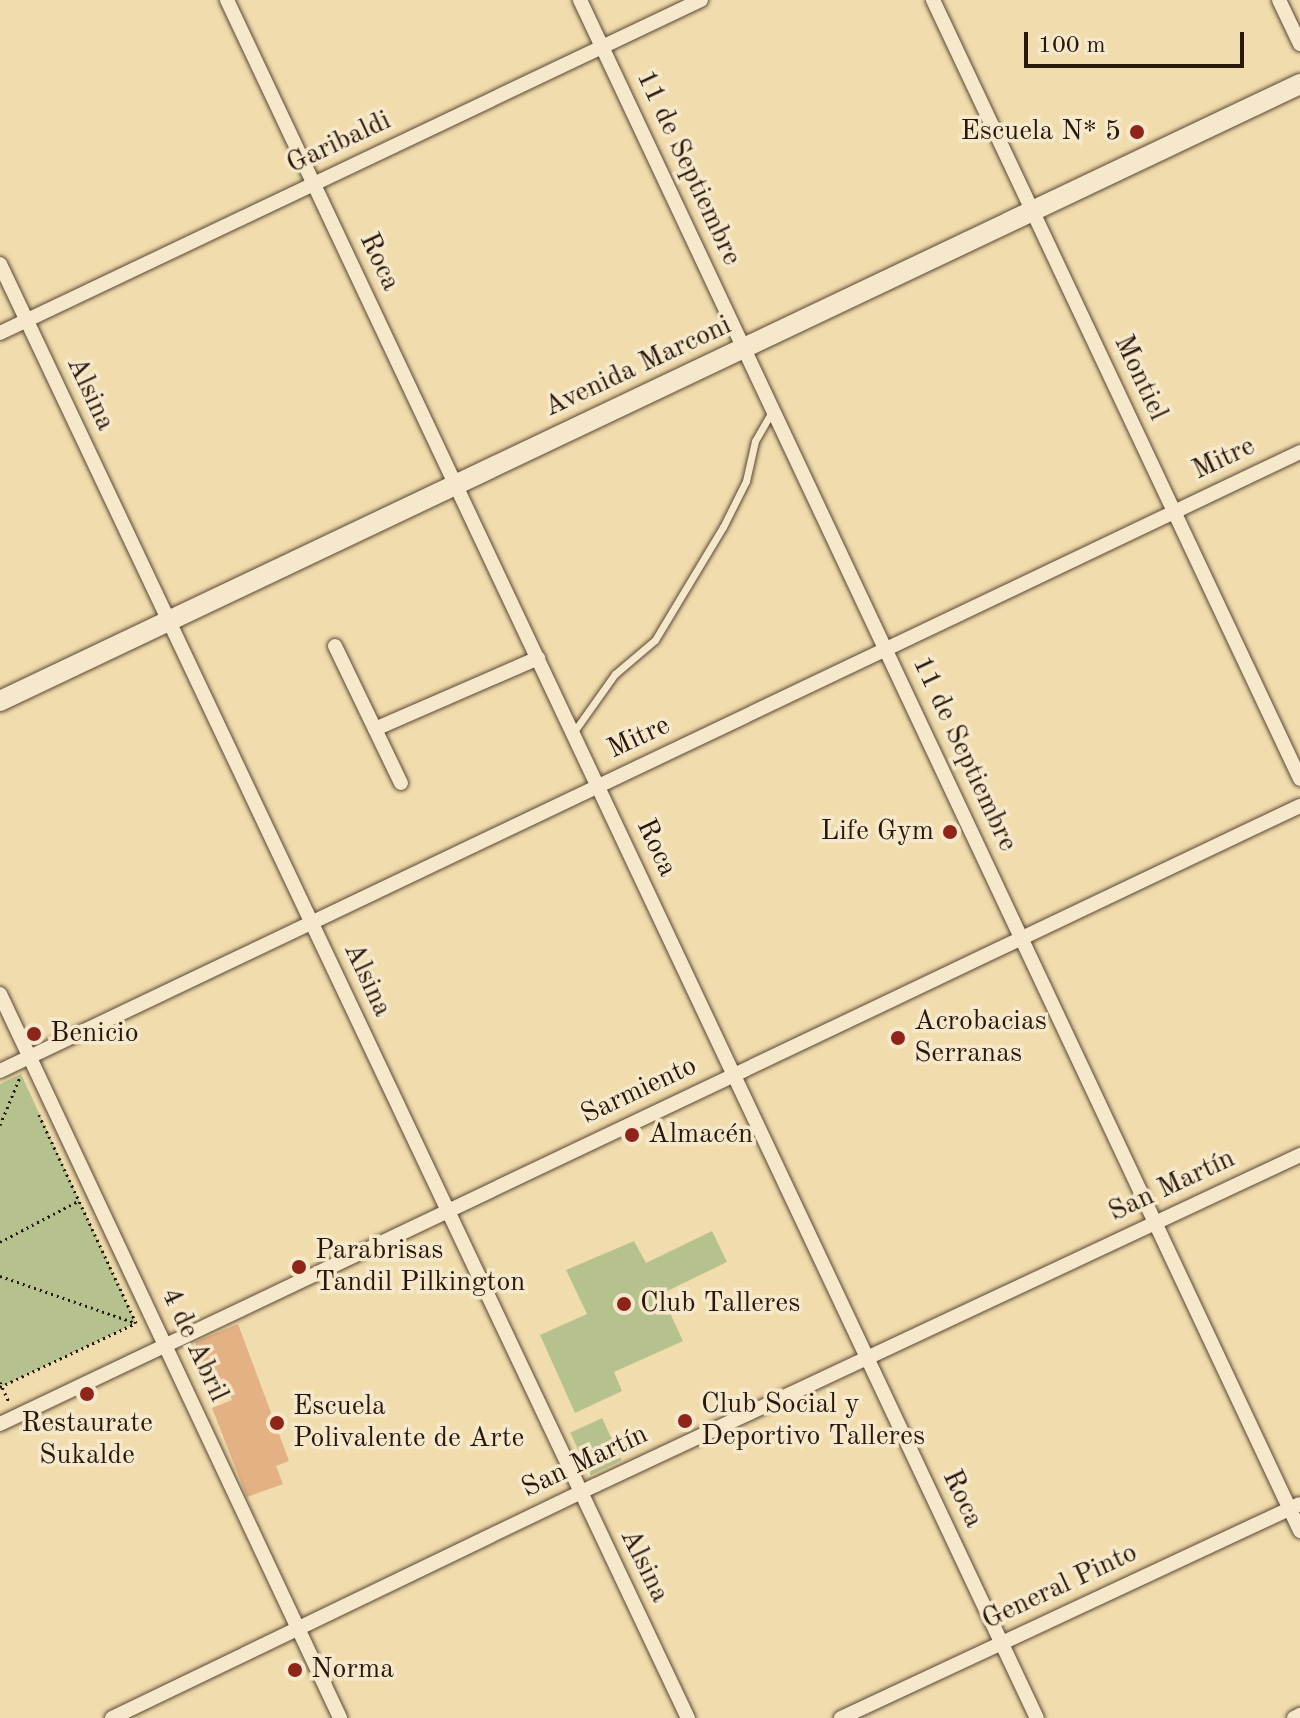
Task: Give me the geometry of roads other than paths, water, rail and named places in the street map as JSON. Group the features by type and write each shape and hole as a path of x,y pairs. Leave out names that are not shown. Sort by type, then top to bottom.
{"main road":[{"name":"Avenida Marconi","path":"0,701 1300,84"}],"street":[{"name":"Roca","path":"227,0 1037,1718"},
{"name":"11 de Septiembre","path":"580,0 1155,1222 1295,1507 1300,1531"},
{"name":"Garibaldi","path":"0,333 701,0"},
{"name":"Montiel","path":"933,0 1300,779"},
{"path":"1279,0 1300,44"},
{"name":"Alsina","path":"0,264 688,1718"},
{"name":"Mitre","path":"5,1075 30,1057 1300,452"},
{"path":"335,646 401,783"},
{"path":"375,729 538,658"},
{"name":"Sarmiento","path":"0,1424 1300,806"},
{"name":"4 de Abril","path":"0,994 340,1718"},
{"name":"San Martín","path":"112,1718 579,1493 1300,1155"},
{"name":"General Pinto","path":"841,1718 1295,1507"},
{"path":"1294,1718 1300,1715"}],"lane":[{"path":"573,733 615,674 655,640 723,527 746,481 755,441 773,411"}],"place":[{"name":"Escuela N* 5","path":"1137,132"},
{"name":"Life Gym","path":"950,832"},
{"name":"Benicio","path":"34,1034"},
{"name":"Acrobacias Serranas","path":"898,1038"},
{"name":"Almacén","path":"632,1135"},
{"name":"Parabrisas Tandil Pilkington","path":"299,1267"},
{"name":"Club Talleres","path":"624,1304"},
{"name":"Restaurate Sukalde","path":"87,1394"},
{"name":"Club Social y Deportivo Talleres","path":"685,1421"},
{"name":"Escuela Polivalente de Arte","path":"277,1423"},
{"name":"Norma","path":"295,1670"}]}
